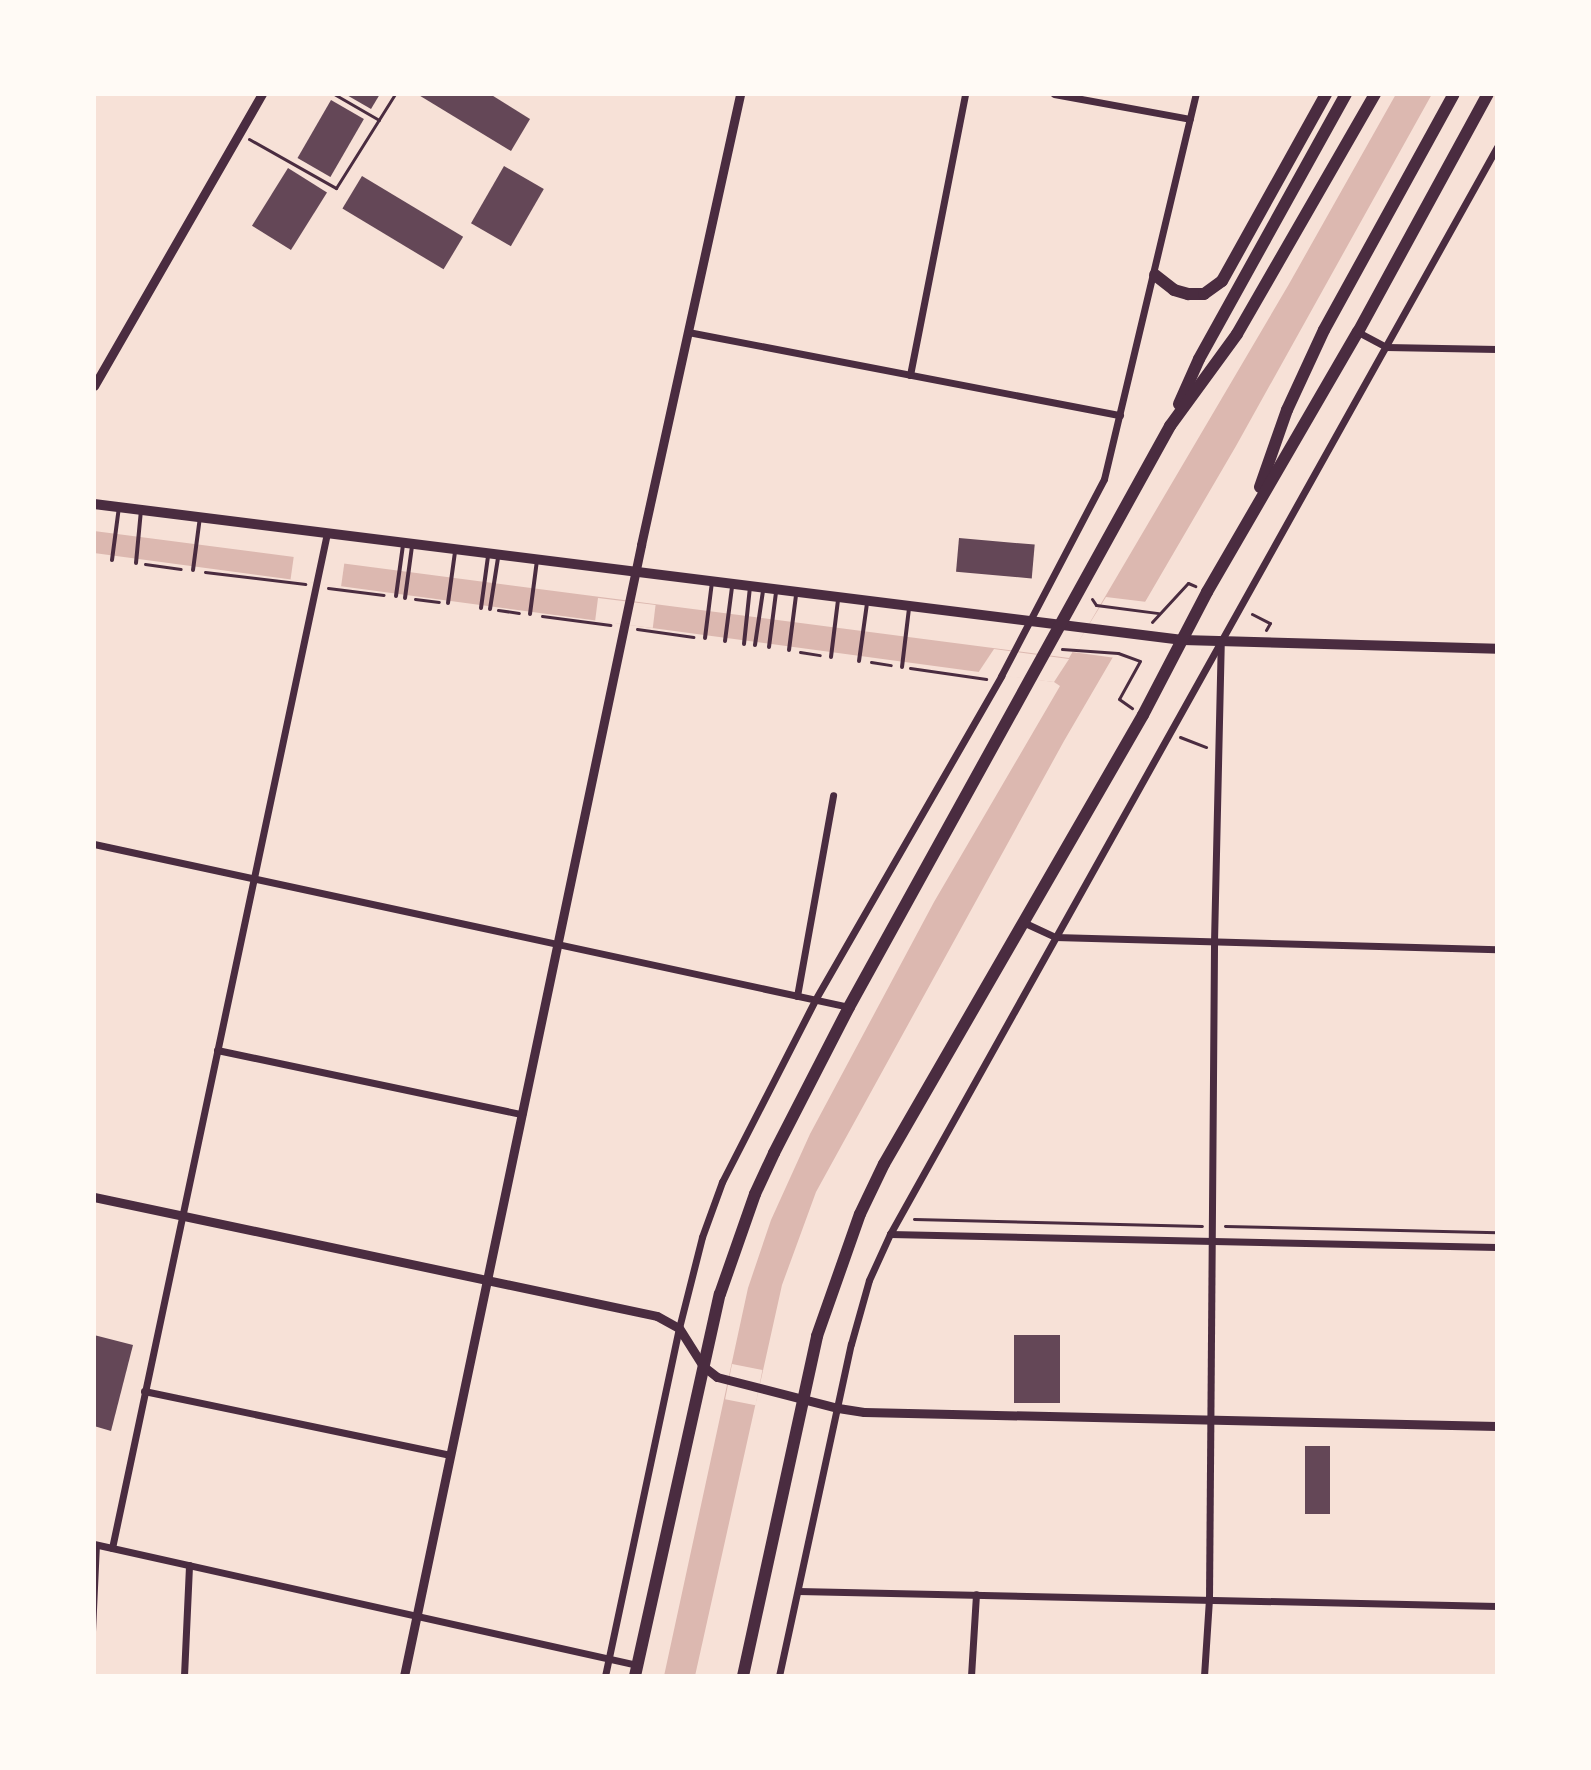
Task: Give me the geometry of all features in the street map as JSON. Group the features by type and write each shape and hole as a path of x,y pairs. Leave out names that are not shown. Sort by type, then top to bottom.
{"highway":[{"path":"1155,275 1174,290 1188,294 1204,294 1222,281 1326,94"},
{"path":"636,1671 703,1366 727,1271 755,1194 849,1007 1062,625 1170,426 1199,359 1346,94"},
{"path":"1170,426 1237,334 1375,94"},
{"path":"1252,513 1287,410 1324,330 1454,94"},
{"path":"743,1676 802,1400 825,1310 860,1214 884,1164 1143,715 1207,592 1358,332 1488,94"}],"main road":[{"path":"94,506 119,506 1183,640 1497,649"}],"street":[{"path":"94,386 262,94"},
{"path":"404,1676 635,573 740,94"},
{"path":"910,375 965,94"},
{"path":"1054,94 1190,119"},
{"path":"605,1676 679,1328 702,1237 722,1182 815,1000 1015,652 1104,479 1196,94"},
{"path":"779,1676 869,1280 890,1234 1497,148"},
{"path":"688,332 1120,415"},
{"path":"1358,332 1386,347 1497,349"},
{"path":"112,1548 327,533"},
{"path":"1204,1676 1209,1599 1214,942 1221,642"},
{"path":"797,996 833,795"},
{"path":"94,844 849,1007"},
{"path":"1025,923 1055,937 1497,949"},
{"path":"217,1050 522,1114"},
{"path":"94,1197 657,1316 679,1328 703,1366 728,1382 838,1408 864,1412 1497,1426"},
{"path":"890,1234 1497,1247"},
{"path":"144,1391 450,1455"},
{"path":"96,1544 608,1659 636,1671"},
{"path":"184,1676 189,1565"},
{"path":"798,1591 1497,1606"},
{"path":"971,1676 976,1594"}],"lane":[{"path":"112,558 119,506"},
{"path":"136,561 141,509"},
{"path":"194,569 200,516"},
{"path":"396,595 407,544"},
{"path":"406,596 409,571 407,544"},
{"path":"448,602 455,550"},
{"path":"481,606 493,555"},
{"path":"491,608 493,555"},
{"path":"530,613 537,560"},
{"path":"705,637 712,582"},
{"path":"725,640 732,585"},
{"path":"744,642 750,587"},
{"path":"756,644 763,588"},
{"path":"769,646 776,590"},
{"path":"789,649 797,593"},
{"path":"831,655 838,598"},
{"path":"859,659 867,601"},
{"path":"903,666 909,606"},
{"path":"94,1632 96,1544"}],"path":[{"path":"334,94 379,120"},
{"path":"239,133 336,188 395,94"},
{"path":"136,561 396,595"},
{"path":"1099,606 1158,613 1188,583 1207,592"},
{"path":"406,596 448,602"},
{"path":"491,608 705,637"},
{"path":"1239,609 1270,623 1260,643"},
{"path":"1067,650 1076,647 1118,653 1140,661 1119,699 1143,715"},
{"path":"789,649 831,655"},
{"path":"859,659 1000,678"},
{"path":"1169,732 1202,747 1218,748"},
{"path":"898,1219 1497,1232"}],"shaded area":[{"path":"1396,94 1432,94 1236,446 1064,741 816,1192 782,1285 695,1676 664,1676 748,1288 771,1220 810,1134 934,902 1060,686 1054,682 94,553 94,531 1069,658 1289,284"}],"pier":[{"path":"294,555 345,562 341,587 291,580"},
{"path":"1106,597 1147,602 1116,658 1072,652"},
{"path":"598,598 656,605 653,628 595,621"},
{"path":"994,649 1069,659 1054,682 978,673"},
{"path":"732,1364 762,1370 756,1405 725,1399"}],"building":[{"path":"345,94 380,94 371,109"},
{"path":"417,94 490,94 530,119 511,151"},
{"path":"331,100 364,119 330,177 298,158"},
{"path":"504,166 544,189 511,246 471,223"},
{"path":"288,168 327,192 291,250 252,226"},
{"path":"362,176 463,237 444,269 342,209"},
{"path":"959,538 1035,545 1032,578 956,572"},
{"path":"94,1335 133,1345 111,1431 94,1426"},
{"path":"1014,1335 1060,1335 1060,1403 1014,1403"},
{"path":"1305,1446 1330,1446 1330,1514 1305,1514"}]}
